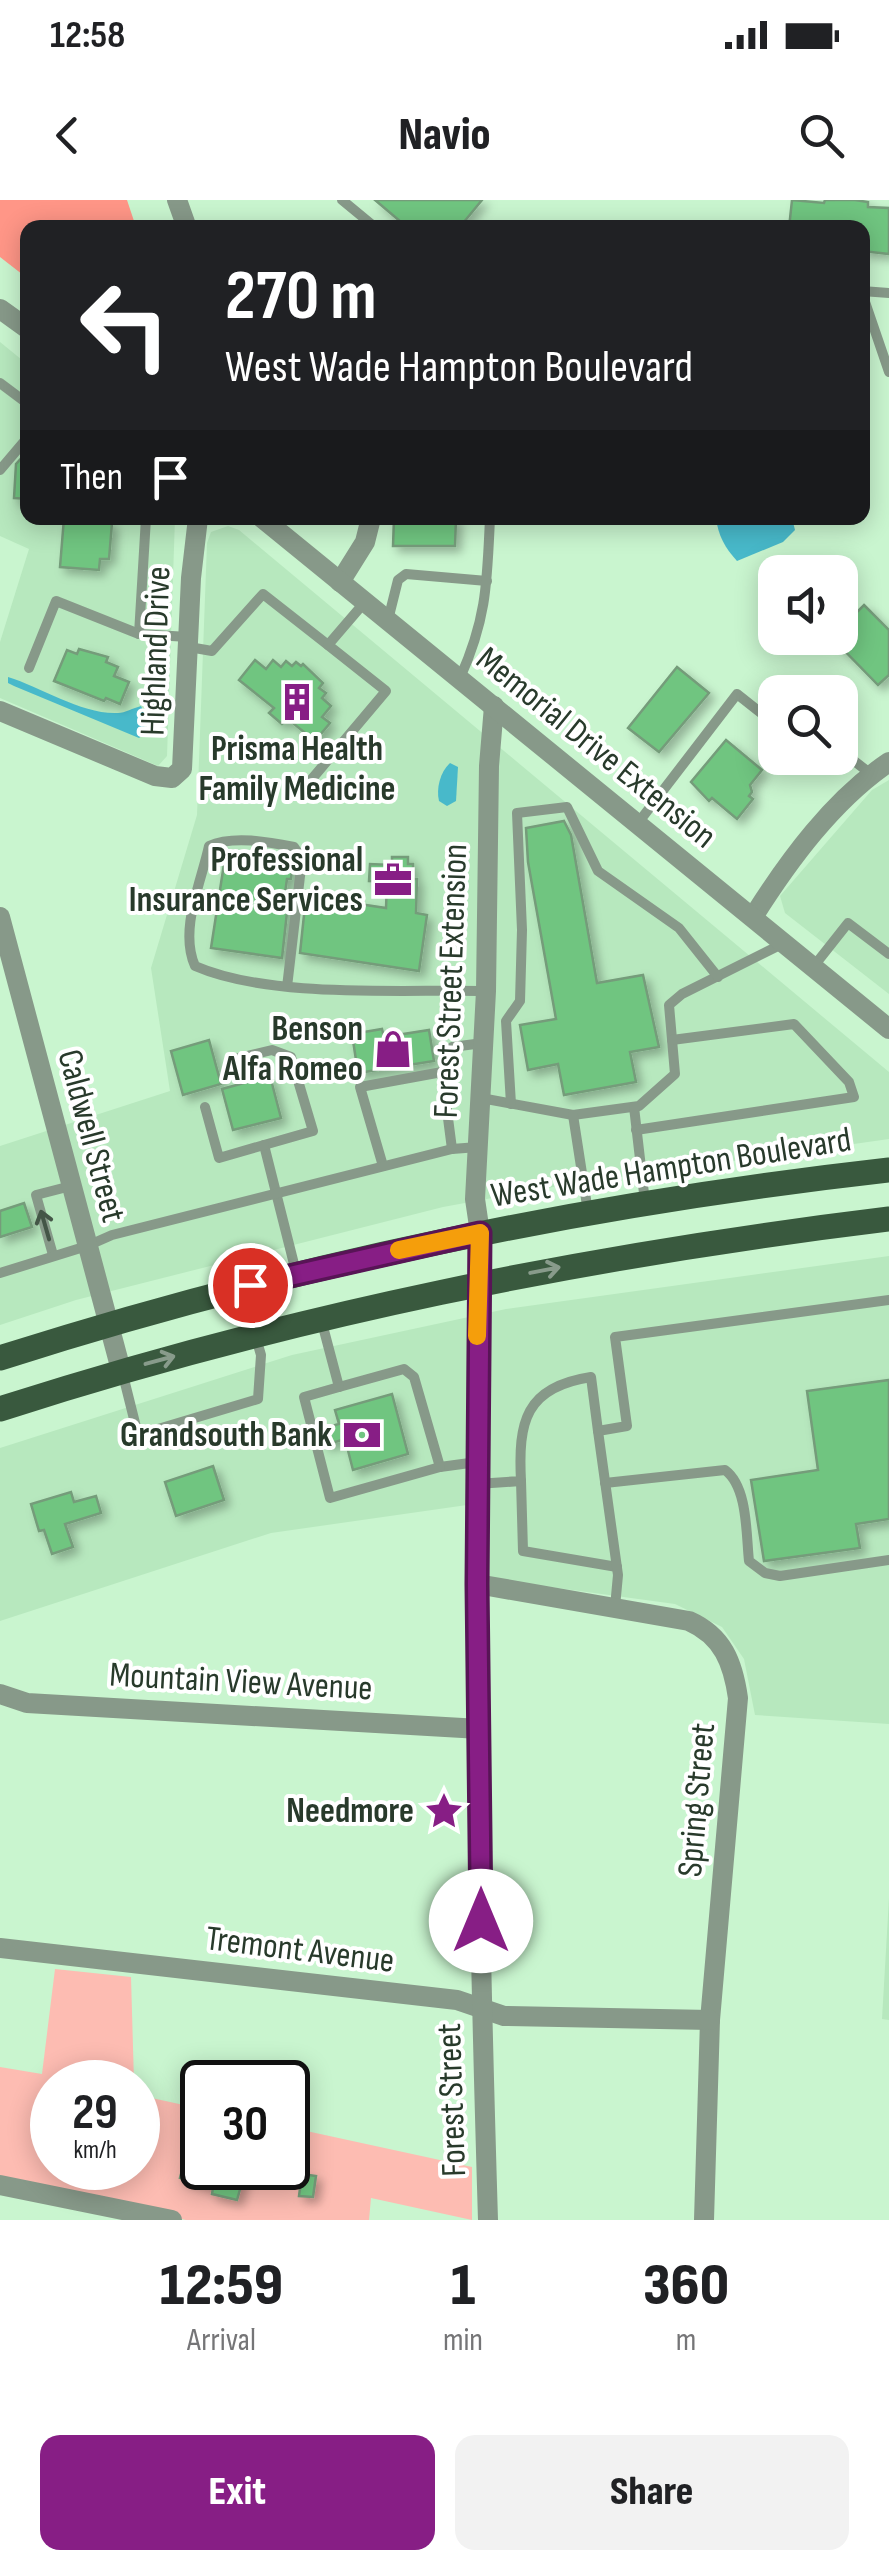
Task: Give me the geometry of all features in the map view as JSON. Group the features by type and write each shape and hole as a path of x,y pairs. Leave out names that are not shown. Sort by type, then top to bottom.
{"main road":[{"name":"West Wade Hampton Boulevard","path":"0,1409 122,1370 321,1318 588,1212 889,1170"},
{"name":"West Wade Hampton Boulevard","path":"2,1352 296,1273 681,1246 889,1219"}],"street":[{"name":"Highland Drive","path":"0,711 155,776 172,778 182,770 197,525"},
{"name":"Memorial Drive Extension","path":"271,525 888,1026"},
{"path":"340,582 370,525"},
{"name":"Forest Street Extension","path":"479,1258 475,1199 494,706"},
{"path":"754,917 774,884 832,813 882,771"},
{"name":"Caldwell Street","path":"0,917 122,1370"},
{"name":"Forest Street","path":"479,1258 477,1584 488,2220"},
{"name":"Spring Street","path":"477,1584 689,1621 703,1627 728,1656 735,1679 736,1726 710,2020 704,2220"},
{"name":"Mountain View Avenue","path":"0,1694 27,1703 480,1729"},
{"name":"Tremont Avenue","path":"0,1948 457,2000 504,2016 710,2020"},
{"path":"0,2185 80,2211 172,2220"}],"lane":[{"path":"342,200 366,220"},
{"path":"870,316 889,372"},
{"path":"0,470 20,446"},
{"path":"140,634 146,525"},
{"path":"460,678 477,641 490,525"},
{"path":"388,620 398,580 406,574 486,581"},
{"path":"28,668 56,602 140,634 189,642 212,651 263,594 386,691 311,780"},
{"path":"328,645 365,602"},
{"path":"638,823 737,694 758,711"},
{"path":"858,759 882,771"},
{"path":"512,1104 506,1021 520,1001 522,930 517,813 567,807 598,871 680,928 718,977"},
{"path":"287,986 302,859 294,848 270,842 220,841 209,846 189,933 194,966 234,980 287,986 486,991"},
{"path":"814,966 848,923 889,954"},
{"path":"480,1098 573,1114 639,1106 675,1074 669,1005 785,943"},
{"path":"636,1130 854,1098 850,1082 794,1024 672,1040"},
{"path":"452,1150 442,1072 452,1047 483,1042"},
{"path":"205,1107 219,1158 313,1130 291,1057 272,1050 230,1060"},
{"path":"383,1166 360,1087 442,1072"},
{"path":"634,1107 645,1202"},
{"path":"573,1114 588,1212"},
{"path":"264,1145 296,1273"},
{"path":"0,1273 112,1235 383,1166 478,1148"},
{"path":"54,1256 36,1195 71,1186"},
{"path":"598,1432 628,1426 615,1337 889,1300"},
{"path":"321,1318 339,1387"},
{"path":"122,1370 138,1435 258,1400 261,1355 255,1335"},
{"path":"440,1467 414,1377 404,1369 304,1398 330,1498 440,1467 477,1462"},
{"path":"616,1607 617,1567 591,1377 562,1384 527,1411 523,1426 523,1551 617,1567"},
{"path":"606,1483 725,1470 738,1487 750,1560 765,1572 780,1576 889,1560"},
{"path":"477,1484 522,1481"}],"shaded area":[{"path":"0,200 127,200 134,220 20,220 20,273 0,257"},
{"path":"0,342 20,358 20,525 175,525 167,756 158,766 0,698 0,642 29,549 0,536"},
{"path":"228,526 239,530 889,1072 889,1139 564,1185 443,1207 76,1300 0,1325 0,1146 170,1091 151,968 197,815 207,543 211,532"},
{"path":"889,780 889,994 785,913 780,896 872,790"},
{"path":"889,1256 889,1724 755,1715 744,1659 722,1627 675,1604 469,1576 467,1505 271,1533 0,1621 0,1448 292,1355 506,1309"},
{"path":"889,1898 889,2020 882,2019"},
{"path":"55,1969 131,1977 133,2060 44,2060"},
{"path":"0,2067 30,2072 30,2185 0,2178"},
{"path":"160,2100 180,2104 180,2190 310,2190 310,2132 472,2167 472,2220 371,2198 369,2220 186,2220 53,2190 160,2190"}],"water":[{"path":"717,525 794,525 795,530 783,542 737,561"},
{"path":"8,677 91,710 118,713 141,706 146,717 143,735 139,738 14,686 8,683"},
{"path":"450,763 458,767 456,801 447,806 439,801 438,791 441,776"}],"building":[{"path":"375,200 482,200 466,220 399,220"},
{"path":"792,200 855,200 868,202 868,207 889,208 889,254 870,252 870,220 790,220"},
{"path":"20,460 20,498 14,498 16,464"},
{"path":"63,525 112,525 109,559 100,559 99,570 60,567"},
{"path":"394,525 456,525 455,546 393,546"},
{"path":"864,605 889,630 889,675 878,685 849,655 858,655 858,611"},
{"path":"79,649 108,657 106,662 118,667 114,676 129,682 120,704 54,681 67,650 77,654"},
{"name":"Prisma Health Family Medicine","path":"255,660 266,669 273,660 281,667 286,661 292,666 296,662 303,664 323,683 319,688 326,693 322,698 331,706 322,717 330,723 315,741 288,719 282,724 269,713 274,708 239,680"},
{"path":"677,667 709,693 659,752 628,728"},
{"path":"726,740 758,767 758,775 750,785 749,796 753,799 737,819 712,798 709,801 691,782"},
{"path":"564,821 571,835 597,983 643,975 659,1047 630,1052 636,1082 564,1095 558,1064 528,1070 520,1025 556,1019 528,862 526,828"},
{"path":"226,851 293,861 285,893 289,894 282,958 211,948"},
{"path":"392,857 408,857 408,864 413,864 413,879 417,879 416,913 427,915 419,971 300,953 306,896 386,908 387,882 369,881 370,864 392,865"},
{"name":"Benson Alfa Romeo","path":"382,1029 384,1037 429,1030 434,1061 358,1073 352,1034"},
{"path":"209,1040 221,1084 183,1095 171,1051"},
{"path":"270,1076 281,1118 233,1130 222,1089"},
{"path":"24,1203 32,1227 0,1237 0,1211"},
{"path":"889,1380 889,1519 856,1524 860,1548 764,1561 751,1480 818,1470 807,1391"},
{"name":"Grandsouth Bank","path":"392,1394 408,1454 353,1470 345,1439 325,1445 321,1429 339,1424 335,1410"},
{"path":"213,1466 224,1500 176,1516 165,1482"},
{"path":"71,1492 74,1502 96,1496 101,1513 65,1524 73,1547 52,1554 44,1530 39,1531 31,1504"},
{"path":"310,2175 316,2176 313,2197 299,2196 300,2190 310,2190"},
{"path":"213,2190 240,2190 237,2200 212,2194"}],"slow traffic":[{"path":"399,1250 480,1233 477,1336"}],"place":[{"name":"Prisma Health Family Medicine","path":"297,702"},
{"name":"Professional Insurance Services","path":"393,880"},
{"name":"Benson Alfa Romeo","path":"393,1049"},
{"name":"Grandsouth Bank","path":"362,1435"},
{"name":"Needmore","path":"444,1811"}],"route":[{"path":"250,1285 480,1233 477,1584 481,1921"}]}
